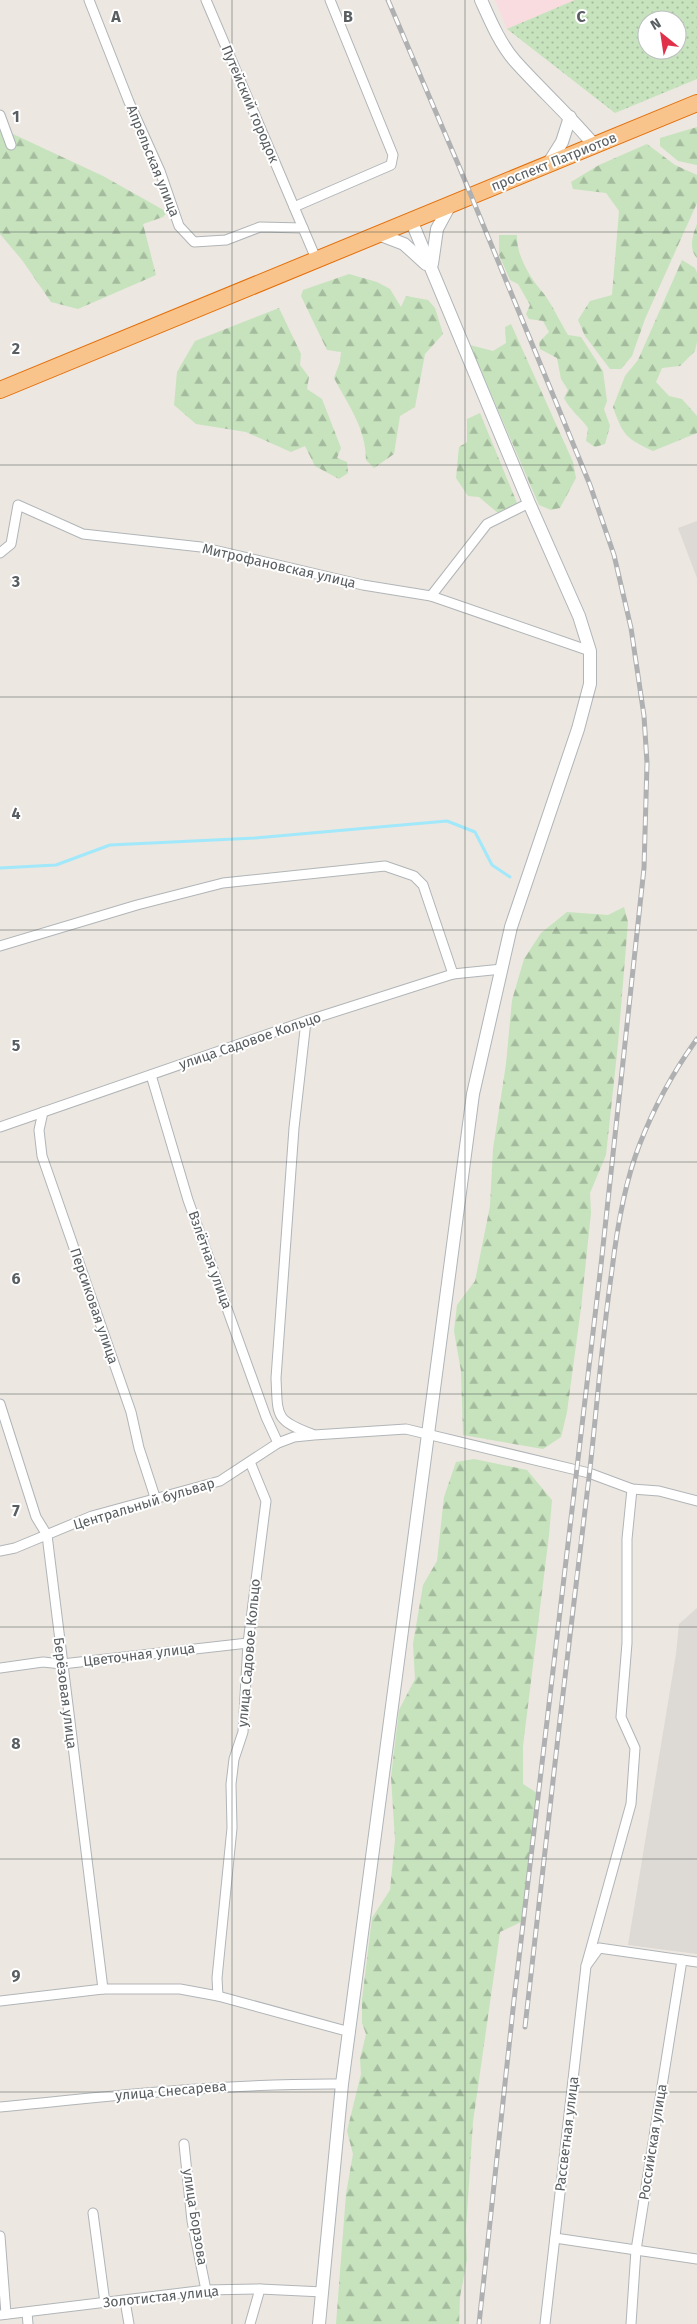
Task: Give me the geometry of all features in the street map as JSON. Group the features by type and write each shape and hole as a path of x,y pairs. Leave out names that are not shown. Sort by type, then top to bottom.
{"highway":[{"name":"проспект Патриотов","path":"0,390 173,317 317,261 378,234 697,103"}],"street":[{"name":"Апрельская улица","path":"89,0 129,102 160,171 179,226 194,242 226,240 260,227 303,228"},
{"name":"Путейский городок","path":"206,0 317,261"},
{"path":"294,207 391,166 393,156 330,0"},
{"path":"481,0 489,19 514,60 570,117 595,146"},
{"path":"0,115 11,145"},
{"path":"547,166 562,142 570,117"},
{"path":"432,271 434,240 437,229 451,204"},
{"path":"319,2324 342,2084 473,1094 511,927 580,720 590,684 590,651 579,616 529,503 412,220"},
{"path":"378,234 408,247 432,271"},
{"path":"431,596 487,524 529,503"},
{"name":"Митрофановская улица","path":"0,553 11,544 18,504 83,534 201,547 362,585 431,596 590,651"},
{"path":"0,946 137,904 222,883 385,866 414,876 423,885 453,974"},
{"name":"улица Садовое Кольцо","path":"0,1126 306,1021 453,974 502,969"},
{"path":"306,1021 294,1128 276,1378 278,1410 282,1420 292,1427 314,1435"},
{"name":"Взлётная улица","path":"151,1075 188,1200 266,1417 278,1443"},
{"name":"Персиковая улица","path":"43,1112 39,1130 42,1156 131,1412 139,1448 156,1500"},
{"name":"Берёзовая улица","path":"0,1404 36,1517 47,1535 103,1989"},
{"name":"Центральный бульвар","path":"0,1551 14,1548 92,1516 220,1481 278,1443 314,1435 406,1430 578,1470 632,1489 659,1491 697,1502"},
{"name":"улица Садовое Кольцо","path":"218,1996 217,1978 232,1828 231,1784 234,1759 243,1732 248,1643 266,1501 250,1462"},
{"path":"586,1966 630,1804 635,1748 621,1718 627,1643 627,1539 632,1489"},
{"name":"Цветочная улица","path":"0,1668 43,1662 62,1664 248,1643"},
{"name":"Рассветная улица","path":"545,2324 586,1966 599,1948 682,1960"},
{"path":"682,1960 697,1962"},
{"name":"Российская улица","path":"631,2324 636,2250 682,1960"},
{"path":"0,2001 103,1989 180,1989 218,1996 350,2032"},
{"name":"улица Снесарева","path":"0,2108 144,2092 274,2084 342,2084"},
{"name":"улица Борзова","path":"184,2144 192,2221 206,2290"},
{"path":"93,2213 105,2303"},
{"path":"0,2236 6,2286 3,2314"},
{"path":"555,2238 697,2259"},
{"name":"Золотистая улица","path":"3,2314 27,2313 206,2290 323,2292"},
{"path":"250,2324 260,2290"},
{"path":"125,2301 129,2324"},
{"path":"27,2313 28,2324"}],"shaded area":[{"path":"495,0 575,0 507,29"},
{"path":"697,521 697,578 678,528"},
{"path":"697,1608 697,1954 628,1945 676,1654 679,1624"}],"green space":[{"path":"575,0 697,0 697,79 615,113 507,29"},
{"path":"697,127 697,165 678,161 660,146 660,138"},
{"path":"0,128 103,176 167,212 163,217 143,224 156,275 78,309 51,302 22,260 0,234"},
{"path":"647,144 675,165 697,175 697,203 645,319 632,356 621,369 610,369 585,336 578,320 590,301 612,295 619,211 606,193 573,189 571,182 599,165"},
{"path":"697,224 697,258 692,246"},
{"path":"499,235 517,235 519,251 529,274 547,299 568,335 581,337 603,371 607,401 604,409 610,426 605,444 595,447 586,441 588,428 564,398 568,390 561,379 557,358 540,349 539,342 549,332 543,321 529,319 526,314 530,305 518,284 510,280 499,255"},
{"path":"682,260 695,268 697,273 697,342 695,351 680,366 662,368 656,382 669,396 682,399 697,416 697,433 653,451 636,443 626,435 613,407 625,376 638,360"},
{"path":"349,274 377,282 390,289 401,307 406,296 428,300 435,308 443,334 425,354 415,407 400,416 394,454 374,468 366,460 360,427 334,378 340,362 341,352 327,350 301,296 303,290"},
{"path":"279,308 301,354 300,365 309,377 307,389 322,399 341,448 337,458 347,462 348,473 339,479 315,466 305,446 291,452 246,432 196,424 174,405 177,372 195,341"},
{"path":"511,324 573,462 576,478 560,508 551,510 539,505 470,345 493,351 506,343 505,327"},
{"path":"480,413 517,503 498,513 479,497 468,496 456,478 459,447 467,442 467,419"},
{"path":"624,907 628,922 618,1044 606,1155 590,1193 591,1213 581,1308 567,1412 561,1437 543,1449 463,1435 461,1371 454,1331 457,1305 475,1281 490,1206 493,1149 506,1064 512,1000 524,959 541,933 567,912 608,915"},
{"path":"474,1459 527,1470 552,1500 523,1746 523,1784 537,1793 523,1921 500,1932 473,2122 466,2229 467,2260 460,2297 459,2324 336,2324 346,2194 353,2154 347,2131 361,2074 360,2059 366,2034 362,2023 362,2000 372,1918 390,1890 395,1840 391,1777 399,1710 415,1679 413,1644 423,1585 437,1561 444,1497 456,1462"}],"waterway":[{"path":"0,868 56,865 110,845 255,838 447,821 475,832 492,865 510,877"}],"railway":[{"path":"388,0 461,171 590,485 614,555 631,628 644,716 647,763 644,868 601,1265 514,2000 479,2324"},
{"path":"525,2027 589,1477 605,1321 619,1223 629,1176 645,1132 665,1090 697,1039"}]}
